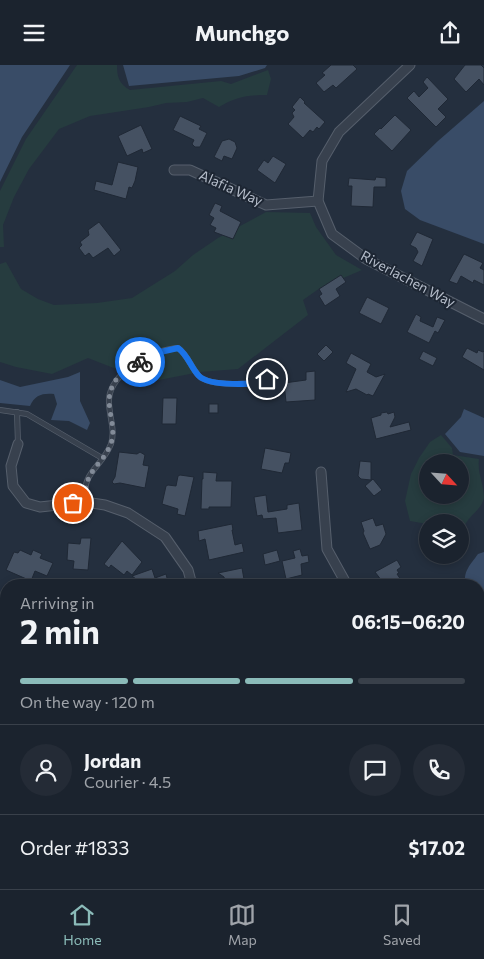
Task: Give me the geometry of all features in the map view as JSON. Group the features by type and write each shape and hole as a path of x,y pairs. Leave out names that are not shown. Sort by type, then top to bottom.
{"street":[{"name":"Riverlachen Way","path":"410,65 339,132 322,161 318,201 332,234 360,254 484,319"},
{"name":"Alafia Way","path":"174,170 190,170 266,205 318,201"},
{"path":"18,444 11,466 13,487 26,503 40,507 86,502 105,505 128,513 165,537 188,570 190,579"},
{"path":"320,472 327,549 344,579"}],"lane":[{"path":"86,502 86,482 109,447 113,436 109,400 111,388 114,382 136,364 156,353 178,348 198,376 207,381 254,383 263,382 267,379"},
{"path":"0,410 27,414 102,458"},
{"path":"17,413 18,444"}],"green space":[{"path":"77,65 117,65 119,80 130,90 221,81 231,84 268,70 271,79 267,95 242,97 219,107 203,98 187,102 166,103 90,116 59,129 29,169 14,197 3,225 4,247 0,247 0,191 26,139"},
{"path":"266,212 310,213 316,227 336,255 362,270 320,288 303,300 308,315 238,369 200,372 159,380 134,376 88,358 52,374 0,362 0,264 6,262 21,289 38,299 54,305 97,303 132,298 175,271 193,255 218,238"},
{"path":"441,435 452,448 453,454 422,454 430,442"},
{"path":"469,457 479,459 484,498 481,506 469,519 469,514 419,514 419,523 410,521 405,501 411,474 419,458 419,504 469,504"}],"water":[{"path":"0,65 70,65 22,137 0,182"},
{"path":"123,65 267,65 265,68 239,76 129,86"},
{"path":"484,101 484,244 420,220 405,209 401,191 407,171"},
{"path":"80,372 80,401 90,423 87,430 69,421 51,420 57,404 54,394 39,395 30,406 0,403 0,380 20,387 68,377"},
{"path":"464,409 484,418 484,456 460,452 445,434 461,417"},
{"path":"484,552 484,579 465,579 466,572 478,554"}],"building":[{"path":"331,65 353,65 357,69 336,88 333,85 324,92 316,83 325,75 322,73"},
{"path":"465,65 481,65 484,68 484,85 479,79 466,92 454,79"},
{"path":"427,77 448,99 438,109 446,117 436,127 407,98 414,91 419,97 428,88 423,82"},
{"path":"300,97 325,122 319,129 317,127 313,132 310,130 303,138 288,124 294,117 292,113 295,110 292,107"},
{"path":"395,115 411,130 392,151 374,134"},
{"path":"180,116 201,126 199,129 207,133 200,147 195,147 192,144 194,140 173,130"},
{"path":"141,125 152,149 143,153 142,149 127,156 118,136"},
{"path":"229,139 235,142 237,148 232,159 224,156 222,161 214,157 222,141"},
{"path":"273,156 286,164 275,183 257,170 264,160 268,163"},
{"path":"118,162 138,167 135,181 132,188 129,187 126,199 94,190 96,181 112,185"},
{"path":"376,177 386,178 386,187 374,187 373,207 351,206 352,186 348,186 349,178 375,180"},
{"path":"215,203 222,206 220,211 241,222 233,239 214,232 216,228 210,225 214,218 209,215"},
{"path":"99,222 121,250 114,256 108,248 93,258 89,253 85,256 79,248 82,245 80,242 89,235 88,230"},
{"path":"417,232 433,239 422,266 413,261 418,252 416,248 410,245"},
{"path":"464,254 483,263 480,268 484,270 484,285 474,280 473,283 461,276 457,284 449,281"},
{"path":"341,275 346,282 336,289 340,296 325,306 319,296 322,294 319,289"},
{"path":"367,297 389,308 381,324 359,313"},
{"path":"416,314 421,317 420,321 433,327 437,317 445,320 438,333 435,331 429,343 407,332"},
{"path":"326,345 333,352 324,361 317,354"},
{"path":"467,348 477,353 478,350 484,351 484,370 462,357"},
{"path":"423,351 437,358 433,366 419,359"},
{"path":"351,353 371,364 367,372 376,377 385,374 373,396 356,389 346,392 356,369 346,363"},
{"path":"315,371 315,400 286,402 284,383 306,380 306,372"},
{"path":"163,398 177,398 176,424 162,424"},
{"path":"209,404 218,404 218,413 209,413"},
{"path":"387,412 388,414 394,412 395,417 390,427 409,422 411,430 376,439 371,418"},
{"path":"265,448 291,453 289,463 285,463 282,473 261,469"},
{"path":"119,452 137,454 140,452 145,455 143,465 149,466 145,488 120,483 114,484 112,482 115,477"},
{"path":"360,461 371,462 371,480 361,479 358,476"},
{"path":"203,472 217,473 216,481 232,481 231,507 201,509"},
{"path":"178,476 194,477 185,516 177,514 178,509 162,504 166,486 176,486"},
{"path":"373,479 382,490 374,496 365,486"},
{"path":"266,495 268,512 287,509 287,505 299,503 302,530 278,533 276,518 263,519 262,515 257,516 254,497"},
{"path":"373,518 376,526 383,524 386,534 380,545 370,549 363,533 361,522"},
{"path":"232,524 235,545 242,543 244,552 209,560 205,539 199,541 198,531"},
{"path":"81,538 91,538 88,570 73,569 74,561 67,560 68,543 80,544"},
{"path":"122,541 142,562 132,575 127,571 124,575 111,565 109,568 104,564"},
{"path":"300,549 302,556 308,555 309,562 301,564 302,575 286,579 282,561 295,558 293,551"},
{"path":"20,550 31,555 33,550 42,554 40,558 53,563 47,576 35,571 32,579 26,579 6,570 14,552 18,553"},
{"path":"277,550 280,561 265,565 263,554"},
{"path":"397,560 401,567 397,570 400,579 380,579 375,572"},
{"path":"242,568 244,579 224,579 218,573"},
{"path":"152,569 155,578 166,574 167,579 136,579 132,576"}],"way so far":[{"path":"73,503 86,502 85,488 89,475 107,452 112,442 113,429 109,400 111,388 118,377 140,362"}],"route":[{"path":"140,362 156,353 178,348 186,356 198,376 207,381 254,383 263,382 267,379"}]}
